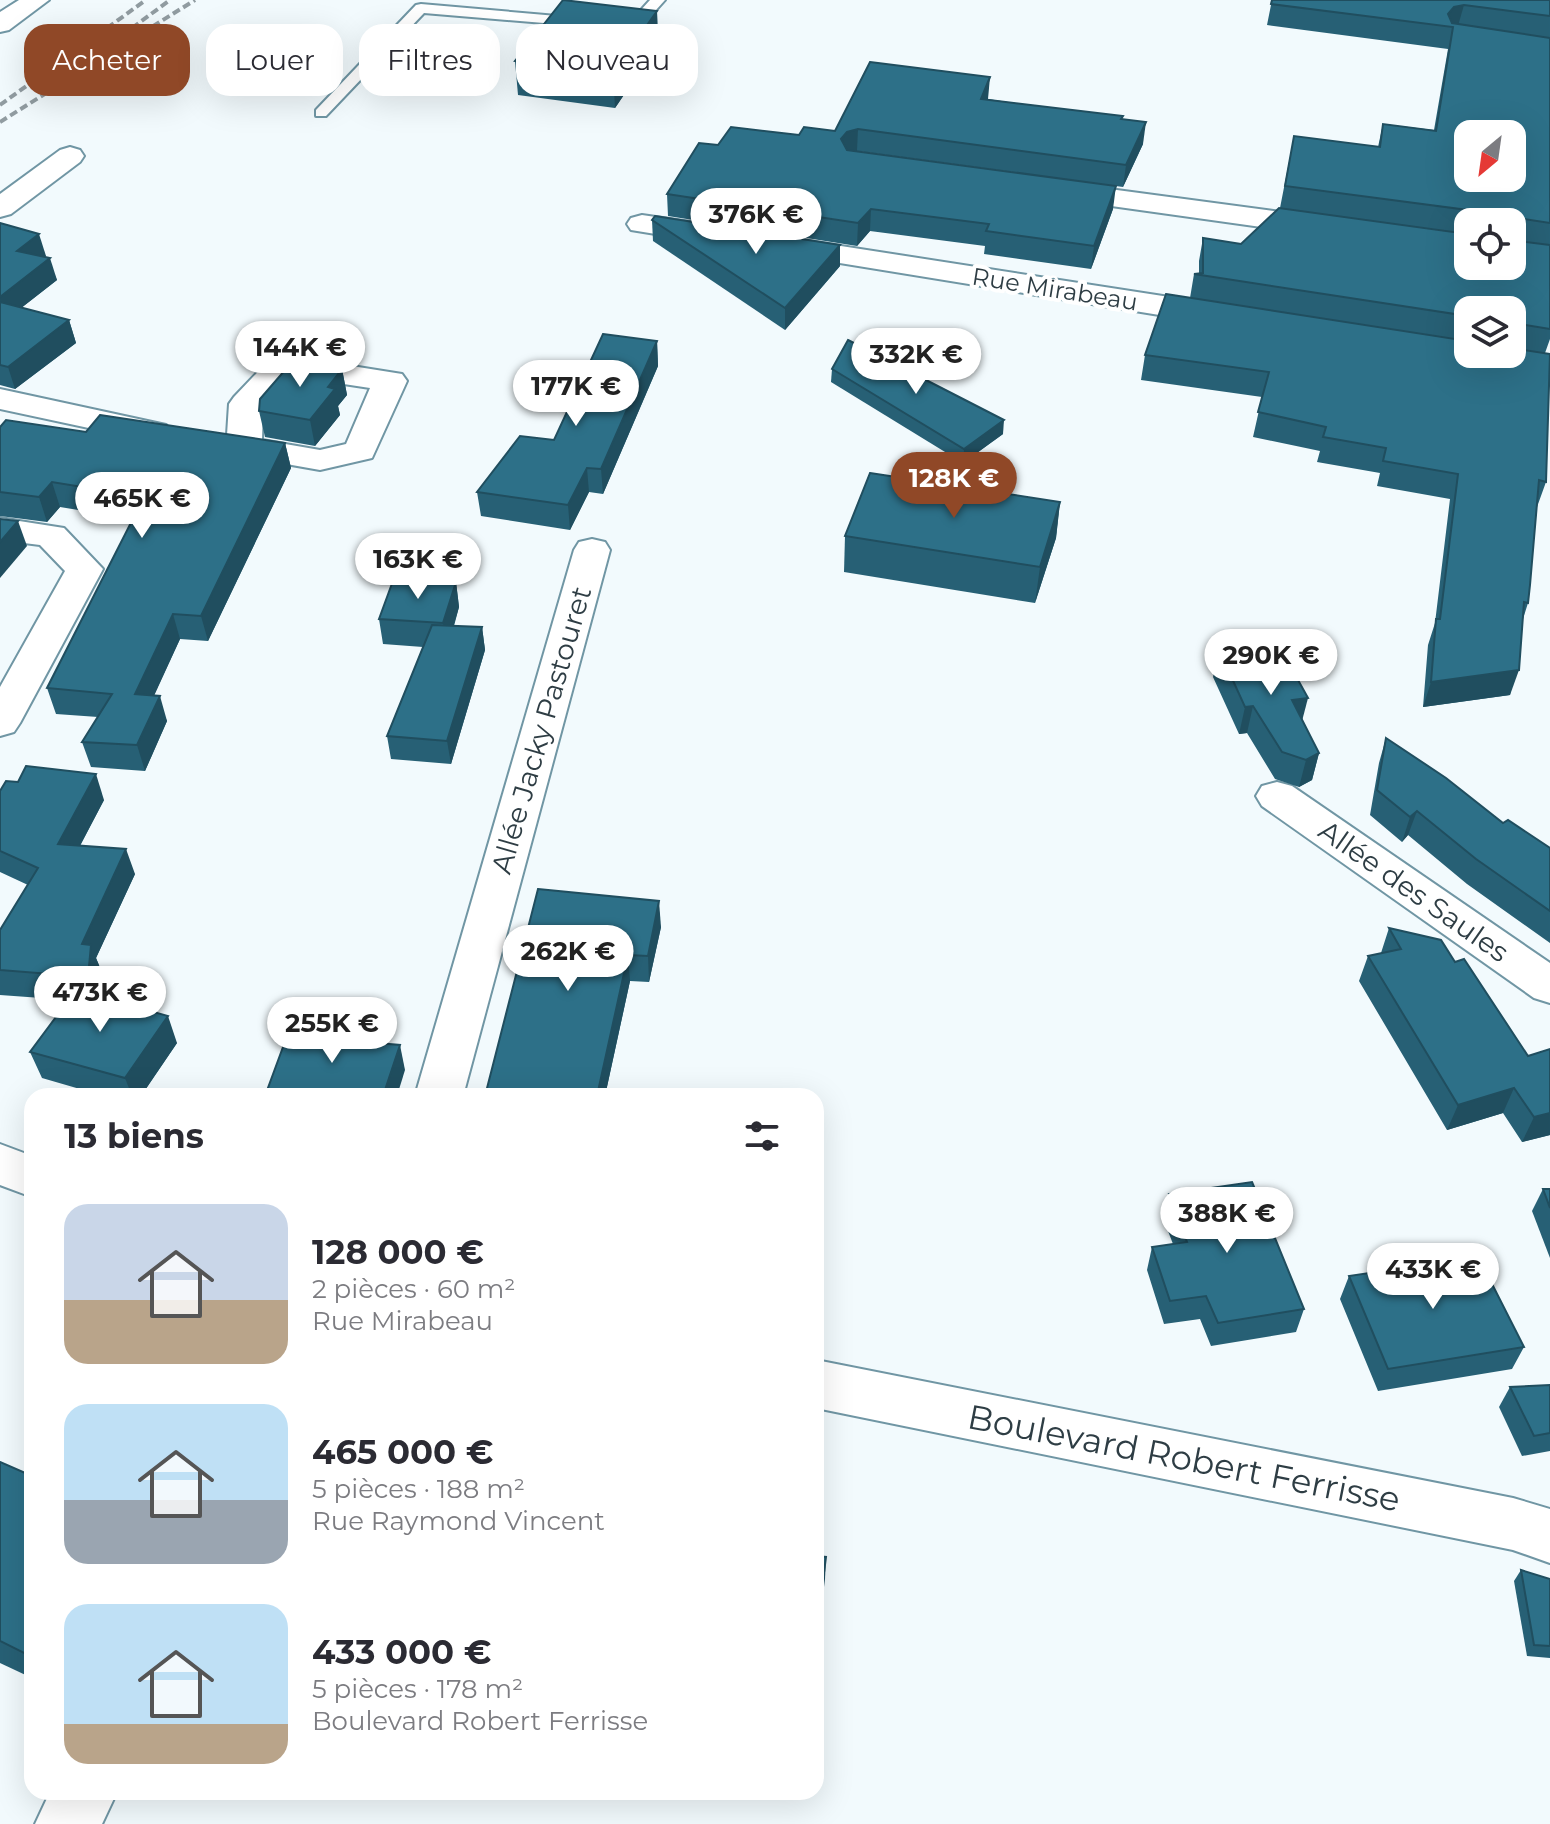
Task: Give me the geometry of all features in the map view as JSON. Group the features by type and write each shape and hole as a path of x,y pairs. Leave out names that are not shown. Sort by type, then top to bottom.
{"street":[{"path":"0,24 36,0"},
{"path":"0,208 70,156"},
{"path":"1029,187 1358,232"},
{"name":"Rue Mirabeau","path":"642,224 1250,320"},
{"path":"0,399 244,447"},
{"path":"0,529 51,536 84,569 0,723"},
{"name":"Allée Jacky Pastouret","path":"441,1088 592,550"},
{"name":"Allée des Saules","path":"1277,796 1550,986"},
{"path":"0,1164 24,1174"},
{"name":"Boulevard Robert Ferrisse","path":"824,1386 1513,1524 1550,1536"},
{"path":"66,1824 81,1800"}],"lane":[{"path":"321,113 421,8 633,27 658,0"}],"building":[{"path":"563,0 657,11 648,24 544,24"},
{"path":"1272,0 1550,0 1550,16 1464,5 1454,7 1448,14 1452,23 1550,38 1550,223 1526,219 1526,208 1454,208 1285,186 1294,136 1380,147 1383,124 1436,131 1453,27 1271,4"},
{"path":"870,62 990,77 981,99 1123,116 1121,119 1146,122 1126,165 858,129 847,132 841,139 847,150 1116,186 1094,246 986,231 989,224 871,209 858,223 667,194 699,143 718,145 731,127 799,135 804,127 835,131"},
{"path":"1279,208 1454,232 1454,280 1526,280 1526,242 1550,245 1550,329 1526,325 1526,296 1454,296 1454,314 1194,274 1203,273 1203,238 1241,244"},
{"path":"655,216 840,245 785,308 652,220"},
{"path":"0,223 39,234 17,251 50,258 0,297"},
{"path":"1166,294 1454,339 1454,368 1526,368 1526,350 1550,354 1546,482 1539,480 1519,670 1431,682 1436,619 1440,619 1458,474 1383,461 1386,448 1323,437 1326,427 1258,412 1269,372 1145,355"},
{"path":"0,302 69,320 8,367 0,365"},
{"path":"603,334 657,341 601,469 587,468 568,505 477,492 520,436 554,440"},
{"path":"848,340 1004,420 964,449 832,369"},
{"path":"298,355 325,359 322,366 342,369 328,387 335,389 310,420 259,411 260,399"},
{"path":"100,415 285,443 201,616 173,614 135,694 160,696 137,745 82,742 112,694 47,688 144,497 52,482 39,497 0,492 0,427 6,420 86,432"},
{"path":"870,473 1060,502 1040,567 845,536"},
{"path":"0,519 18,521 0,542"},
{"path":"394,578 456,582 443,623 379,619"},
{"path":"432,625 482,627 447,741 387,736"},
{"path":"1262,644 1271,662 1287,660 1308,698 1292,700 1319,753 1306,760 1282,752 1253,706 1245,707 1219,650"},
{"path":"1386,738 1446,778 1503,823 1508,820 1550,848 1550,911 1476,859 1417,811 1410,817 1377,790"},
{"path":"26,766 96,774 58,844 126,849 82,944 91,945 88,977 0,970 0,930 38,868 0,851 0,791 6,781 18,782"},
{"path":"538,889 659,901 648,956 628,955 599,1088 487,1088"},
{"path":"1389,928 1441,940 1455,962 1464,959 1528,1056 1550,1049 1550,1113 1534,1117 1514,1088 1458,1105 1368,956 1401,949"},
{"path":"76,990 168,1016 125,1078 30,1052"},
{"path":"290,1028 379,1037 377,1043 400,1045 386,1088 268,1088"},
{"path":"1252,1182 1304,1309 1218,1323 1206,1296 1170,1301 1152,1247 1187,1242 1169,1194"},
{"path":"1543,1189 1550,1189 1550,1208"},
{"path":"1443,1252 1489,1278 1524,1347 1388,1369 1349,1276 1390,1270 1386,1260"},
{"path":"1550,1385 1550,1433 1534,1436 1510,1387"},
{"path":"0,1462 24,1472 24,1653 0,1641"},
{"path":"1521,1570 1550,1579 1550,1646 1534,1645"}],"railway":[{"path":"0,105 146,0"},
{"path":"137,24 170,0"},
{"path":"0,122 195,0"}]}
